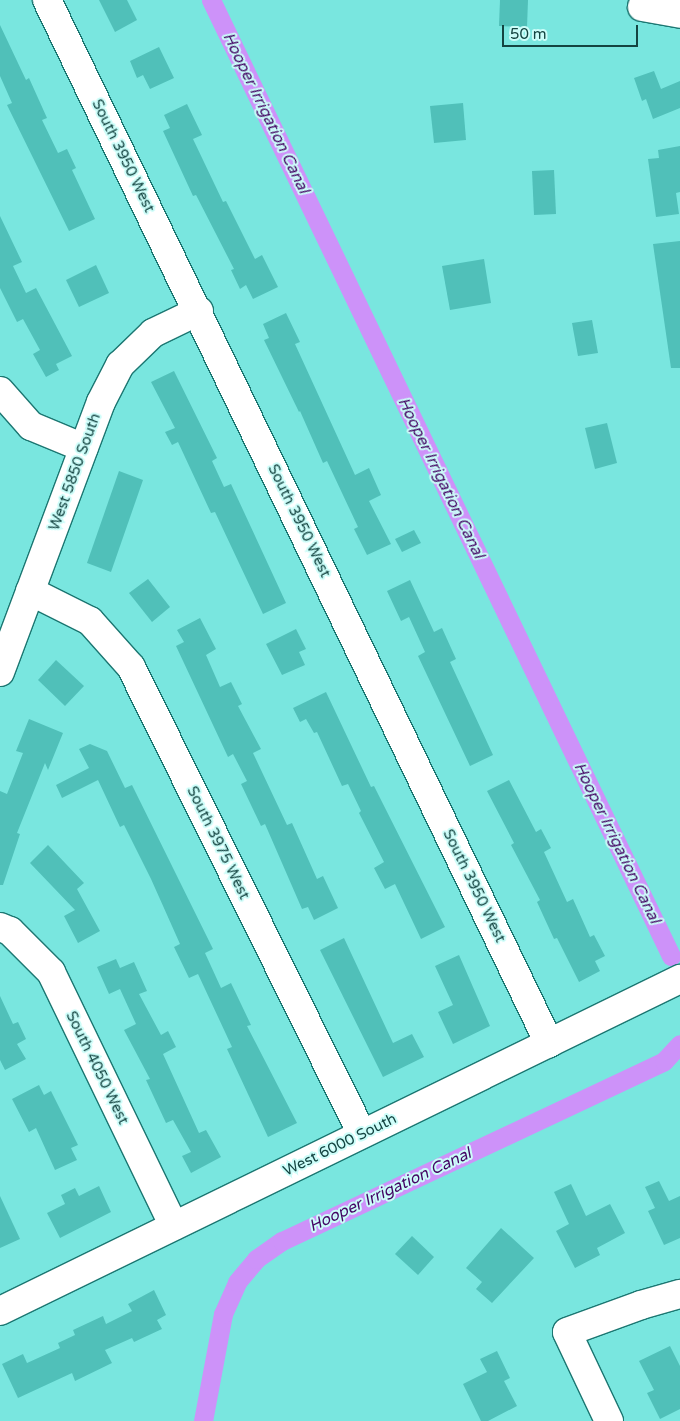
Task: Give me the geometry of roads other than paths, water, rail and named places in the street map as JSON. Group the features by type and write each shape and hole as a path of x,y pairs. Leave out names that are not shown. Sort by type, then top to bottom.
{"street":[{"name":"South 3950 West","path":"48,0 549,1043"},
{"path":"642,7 680,14"},
{"name":"West 5850 South","path":"0,672 101,402 120,365 153,333 199,311"},
{"path":"0,391 31,426 84,448"},
{"name":"South 3975 West","path":"30,591 90,622 131,667 362,1134"},
{"name":"South 4050 West","path":"0,927 10,931 50,972 174,1226"},
{"name":"West 6000 South","path":"0,1311 680,979"},
{"path":"609,1421 567,1332 641,1305 680,1294"}],"waterway":[{"name":"Hooper Irrigation Canal","path":"211,0 671,956"},
{"name":"Hooper Irrigation Canal","path":"203,1421 223,1314 237,1282 256,1259 282,1241 664,1061 680,1044"}]}
